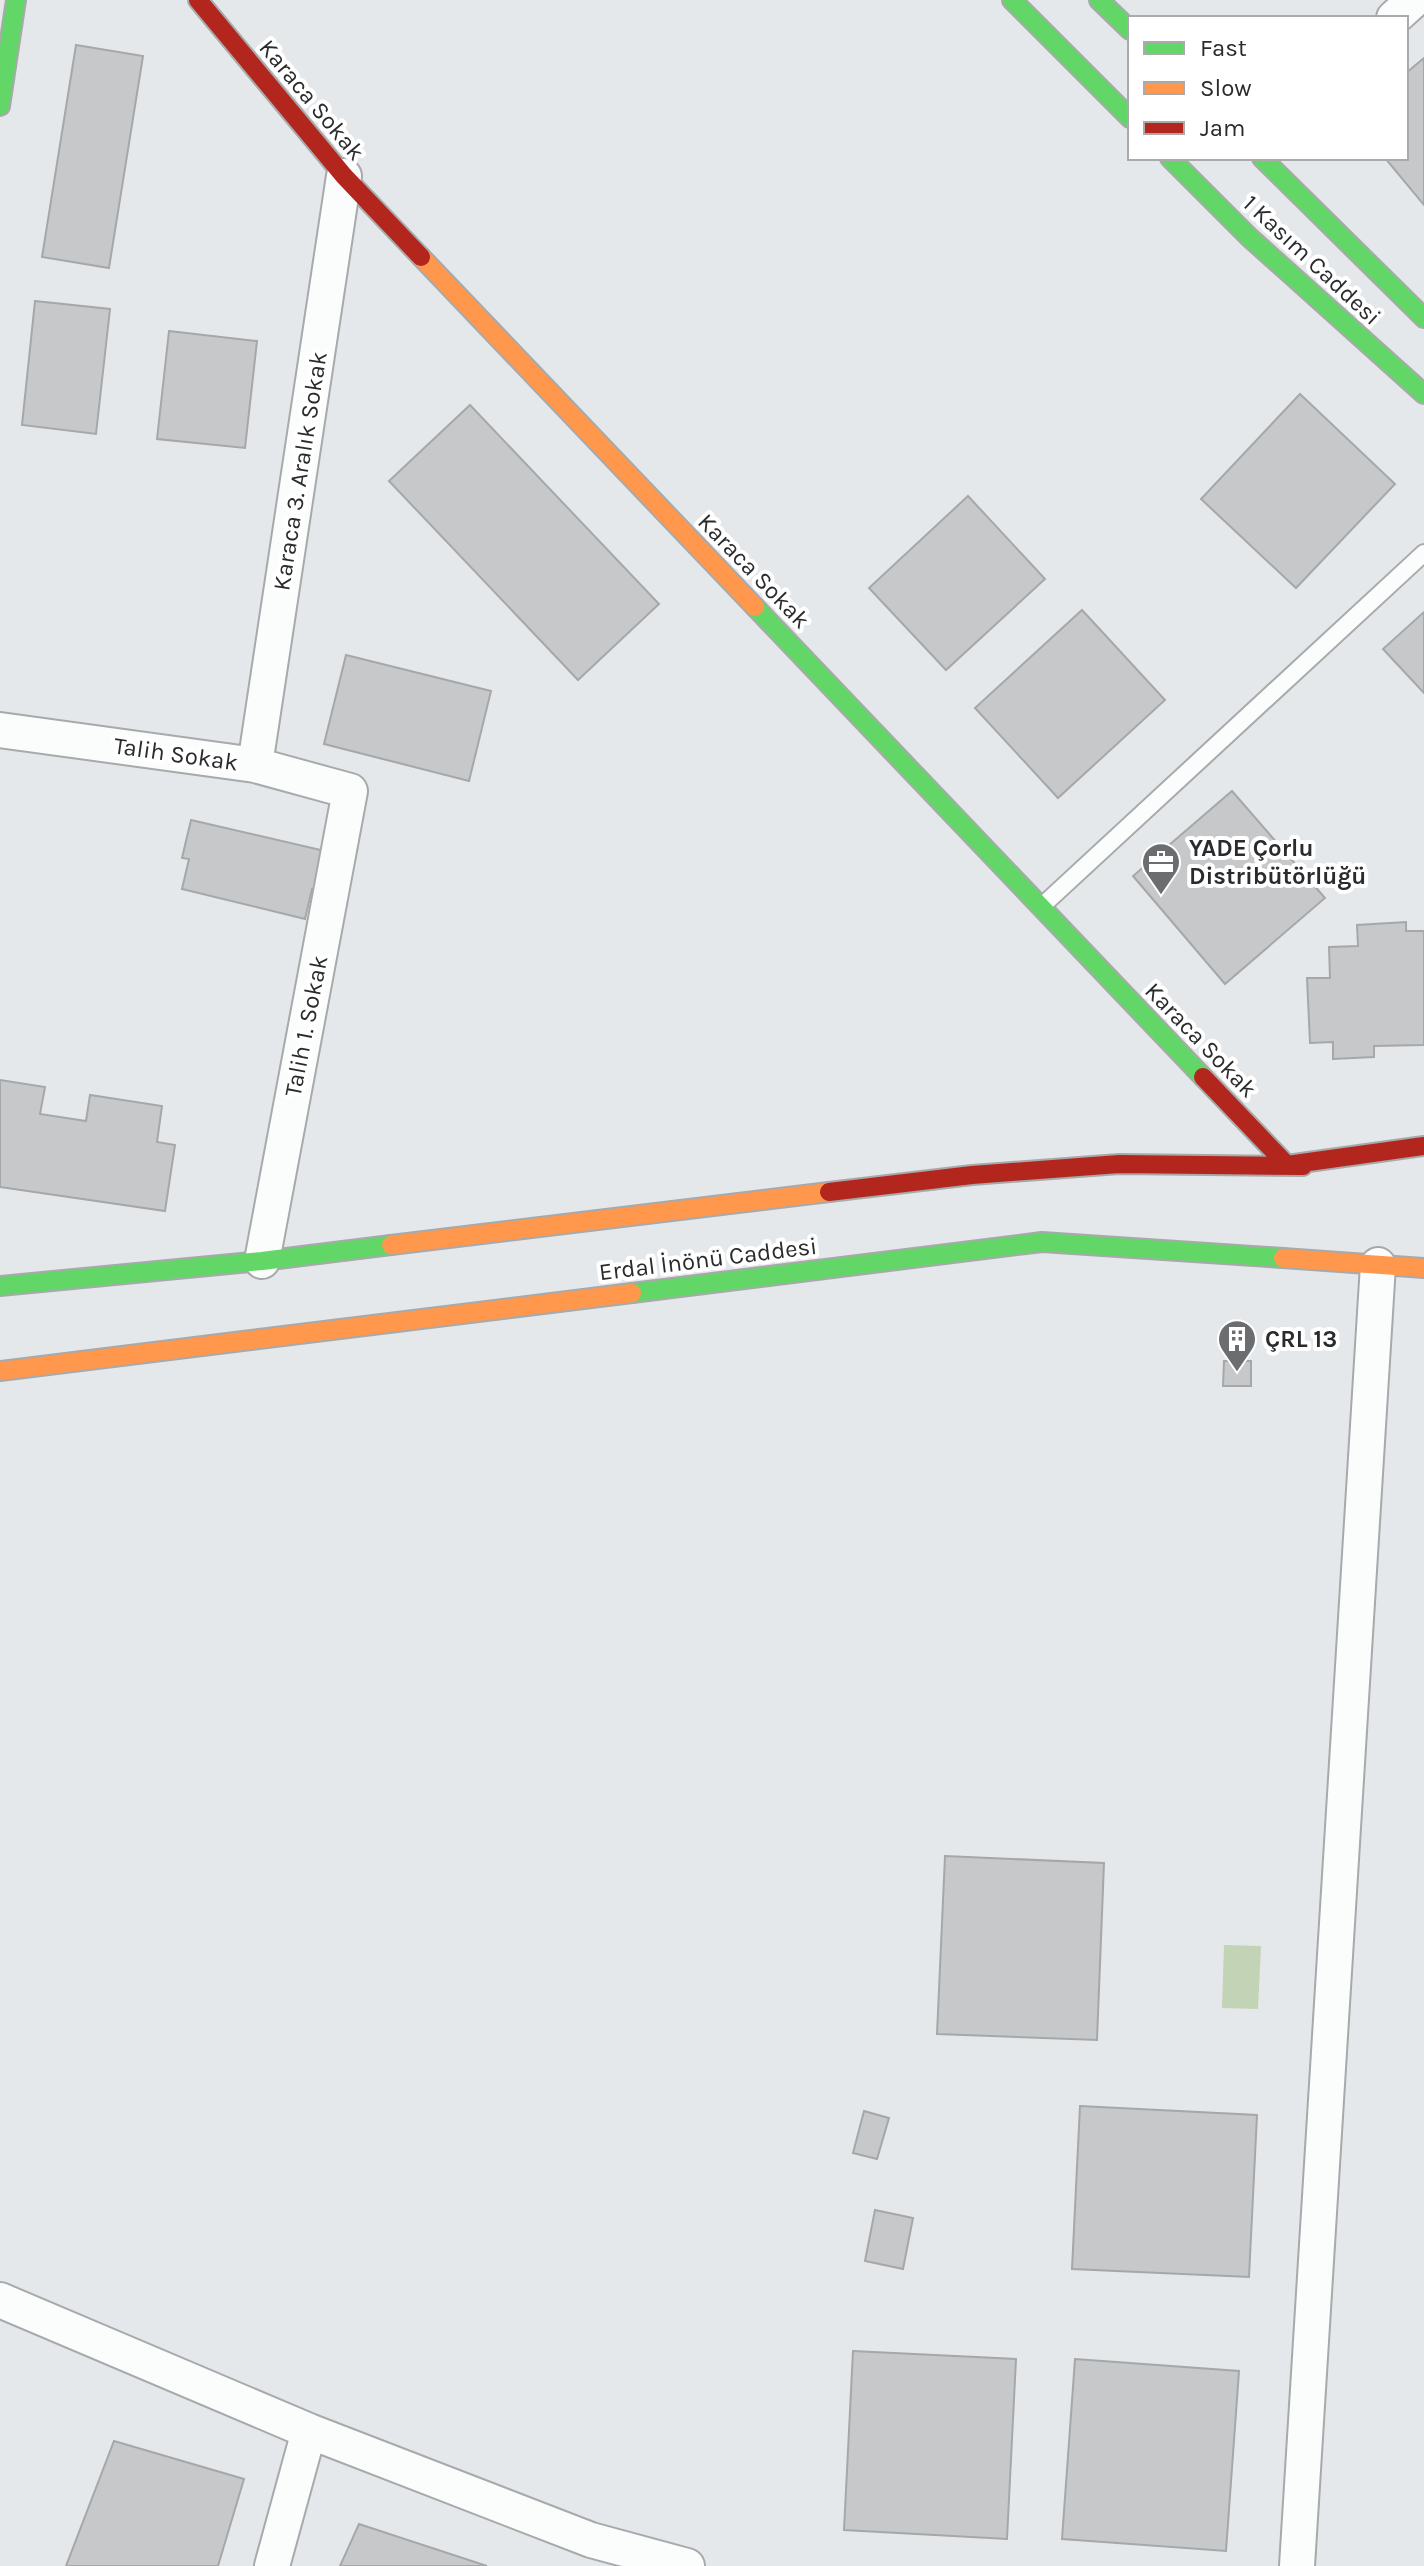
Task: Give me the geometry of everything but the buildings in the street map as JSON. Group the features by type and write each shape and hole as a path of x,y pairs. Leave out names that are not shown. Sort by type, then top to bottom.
{"main road":[{"path":"0,106 16,0"},
{"name":"Karaca Sokak","path":"198,0 344,176 1287,1165"},
{"path":"1012,0 1128,116"},
{"path":"1099,0 1128,28"},
{"name":"1 Kasım Caddesi","path":"1172,160 1249,237 1424,394"},
{"name":"1 Kasım Caddesi","path":"1264,160 1424,318"},
{"path":"1287,1165 1424,1146"},
{"path":"0,1286 262,1261 972,1175 1119,1164 1287,1165 1378,1172"},
{"name":"Erdal İnönü Caddesi","path":"0,1371 1042,1242 1424,1268"}],"street":[{"path":"1396,16 1414,0"},
{"name":"Karaca 3. Aralık Sokak","path":"255,765 344,176"},
{"name":"Talih Sokak","path":"0,730 255,765 350,791"},
{"name":"Talih 1. Sokak","path":"262,1261 350,791"},
{"path":"1297,2566 1378,1265"},
{"path":"0,2300 588,2553 687,2566"},
{"path":"272,2566 309,2431"}],"lane":[{"path":"1041,907 1424,553"}],"green space":[{"path":"1224,1945 1261,1946 1258,2009 1222,2008"}],"traffic: fast":[{"path":"0,106 16,0"},
{"path":"1012,0 1128,116"},
{"path":"1099,0 1128,28"},
{"path":"1172,160 1249,237 1424,394"},
{"path":"1264,160 1424,318"},
{"path":"755,607 1203,1077"},
{"path":"632,1293 1042,1242 1283,1258"},
{"path":"0,1286 262,1261 391,1245"}],"traffic: slow":[{"path":"421,257 755,607"},
{"path":"391,1245 829,1192"},
{"path":"1283,1258 1424,1268"},
{"path":"0,1371 632,1293"}],"traffic: jam":[{"path":"198,0 344,176 421,257"},
{"path":"1203,1077 1287,1165 1424,1146"},
{"path":"829,1192 972,1175 1119,1164 1303,1166"}],"place":[{"name":"YADE Çorlu Distribütörlüğü","path":"1161,896"},
{"name":"ÇRL 13","path":"1237,1373"}]}
